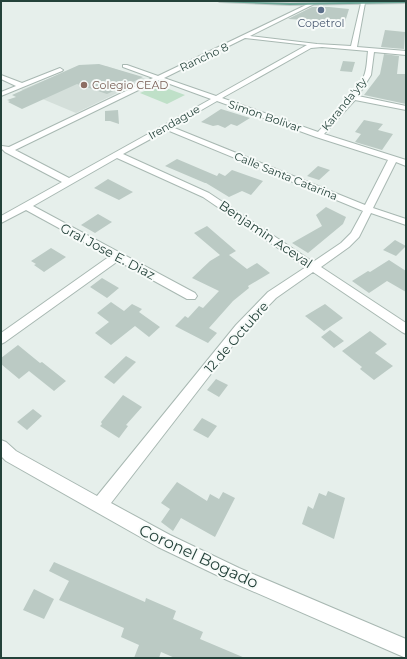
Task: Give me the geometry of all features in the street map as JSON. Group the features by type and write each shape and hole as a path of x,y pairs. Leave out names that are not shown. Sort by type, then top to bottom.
{"main road":[{"path":"220,1 312,4 406,2"}],"street":[{"path":"354,48 362,2"},
{"name":"Rancho 8","path":"5,148 159,79 312,4"},
{"path":"247,37 322,45"},
{"name":"Irendague","path":"1,220 304,49 314,45 322,45 406,53"},
{"name":"Karanda'yty","path":"319,135 353,97 368,74 371,50"},
{"name":"Simon Bolivar","path":"125,66 319,135 406,163"},
{"path":"1,94 60,70"},
{"path":"1,77 23,86"},
{"path":"353,97 406,108"},
{"name":"Calle Santa Catarina","path":"166,127 367,209 406,222"},
{"path":"5,148 69,182"},
{"name":"Benjamin Aceval","path":"118,155 206,195 406,329"},
{"name":"12 de Octubre","path":"99,506 240,328 272,295 345,245 355,235 393,160"},
{"name":"Gral Jose E. Diaz","path":"26,206 191,296"},
{"path":"1,339 117,256"},
{"name":"Coronel Bogado","path":"1,447 11,456 147,533 406,649"}],"shaded area":[{"name":"Colegio CEAD","path":"82,65 106,66 146,79 76,113 21,90"}],"green space":[{"path":"158,85 185,95 167,104 140,93"}],"building":[{"path":"312,7 349,9 345,22 288,19"},
{"path":"385,30 405,32 404,49 381,47"},
{"path":"384,54 399,56 397,74 406,74 406,104 364,95 380,74"},
{"path":"343,61 355,62 352,72 340,71"},
{"name":"Colegio CEAD","path":"99,64 143,77 107,94 77,84 22,109 8,102 10,101 7,100 16,97 12,95 79,65"},
{"path":"221,109 250,118 237,126 231,124 225,128 218,125 213,126 201,122"},
{"path":"118,110 119,124 105,121 105,111"},
{"path":"364,120 383,124 378,130 393,134 382,150 355,142 361,134 355,132"},
{"path":"177,159 217,176 219,173 225,176 232,170 263,181 251,195 242,191 229,197 206,183 165,166"},
{"path":"318,166 330,170 319,180 307,176"},
{"path":"108,179 133,192 119,200 94,188"},
{"path":"326,207 346,217 343,224 308,253 292,243 322,226 316,215"},
{"path":"98,214 112,222 95,233 81,225"},
{"path":"207,226 236,251 229,255 247,269 257,263 270,273 248,286 249,288 233,301 209,328 217,333 208,343 175,326 185,316 188,318 199,306 203,308 219,291 192,278 210,261 220,255 194,233"},
{"path":"395,240 406,246 396,256 383,250"},
{"path":"51,248 66,257 44,272 31,261"},
{"path":"389,260 406,271 406,292 387,281 369,293 352,281 368,271 370,272"},
{"path":"102,278 119,288 107,298 90,287"},
{"path":"111,302 124,311 132,304 142,309 139,312 160,327 149,337 135,326 111,345 95,333 109,322 97,313"},
{"path":"325,304 343,318 324,331 305,316"},
{"path":"330,330 344,341 334,348 321,337"},
{"path":"370,331 387,344 375,353 393,366 374,380 360,369 362,367 342,351"},
{"path":"18,345 66,381 54,391 29,371 19,379 1,364 1,358"},
{"path":"126,356 136,362 114,384 104,377"},
{"path":"216,379 228,385 219,397 207,390"},
{"path":"123,395 142,407 126,425 128,426 119,438 100,426 102,424 101,422"},
{"path":"33,409 42,416 27,430 17,422"},
{"path":"202,418 217,426 208,438 193,430"},
{"path":"177,482 207,501 210,494 219,499 223,492 235,498 215,537 181,518 173,531 161,522 170,509 161,503"},
{"path":"328,491 345,498 334,539 302,524 308,506 313,509 319,493 326,496"},
{"path":"54,562 145,602 146,598 176,611 173,619 203,632 200,639 245,658 175,658 161,652 159,658 134,658 139,645 121,637 124,628 59,600 69,581 49,571"},
{"path":"34,589 54,599 44,619 23,610"}],"place":[{"name":"Copetrol","path":"321,10"},
{"name":"Colegio CEAD","path":"84,85"}]}
